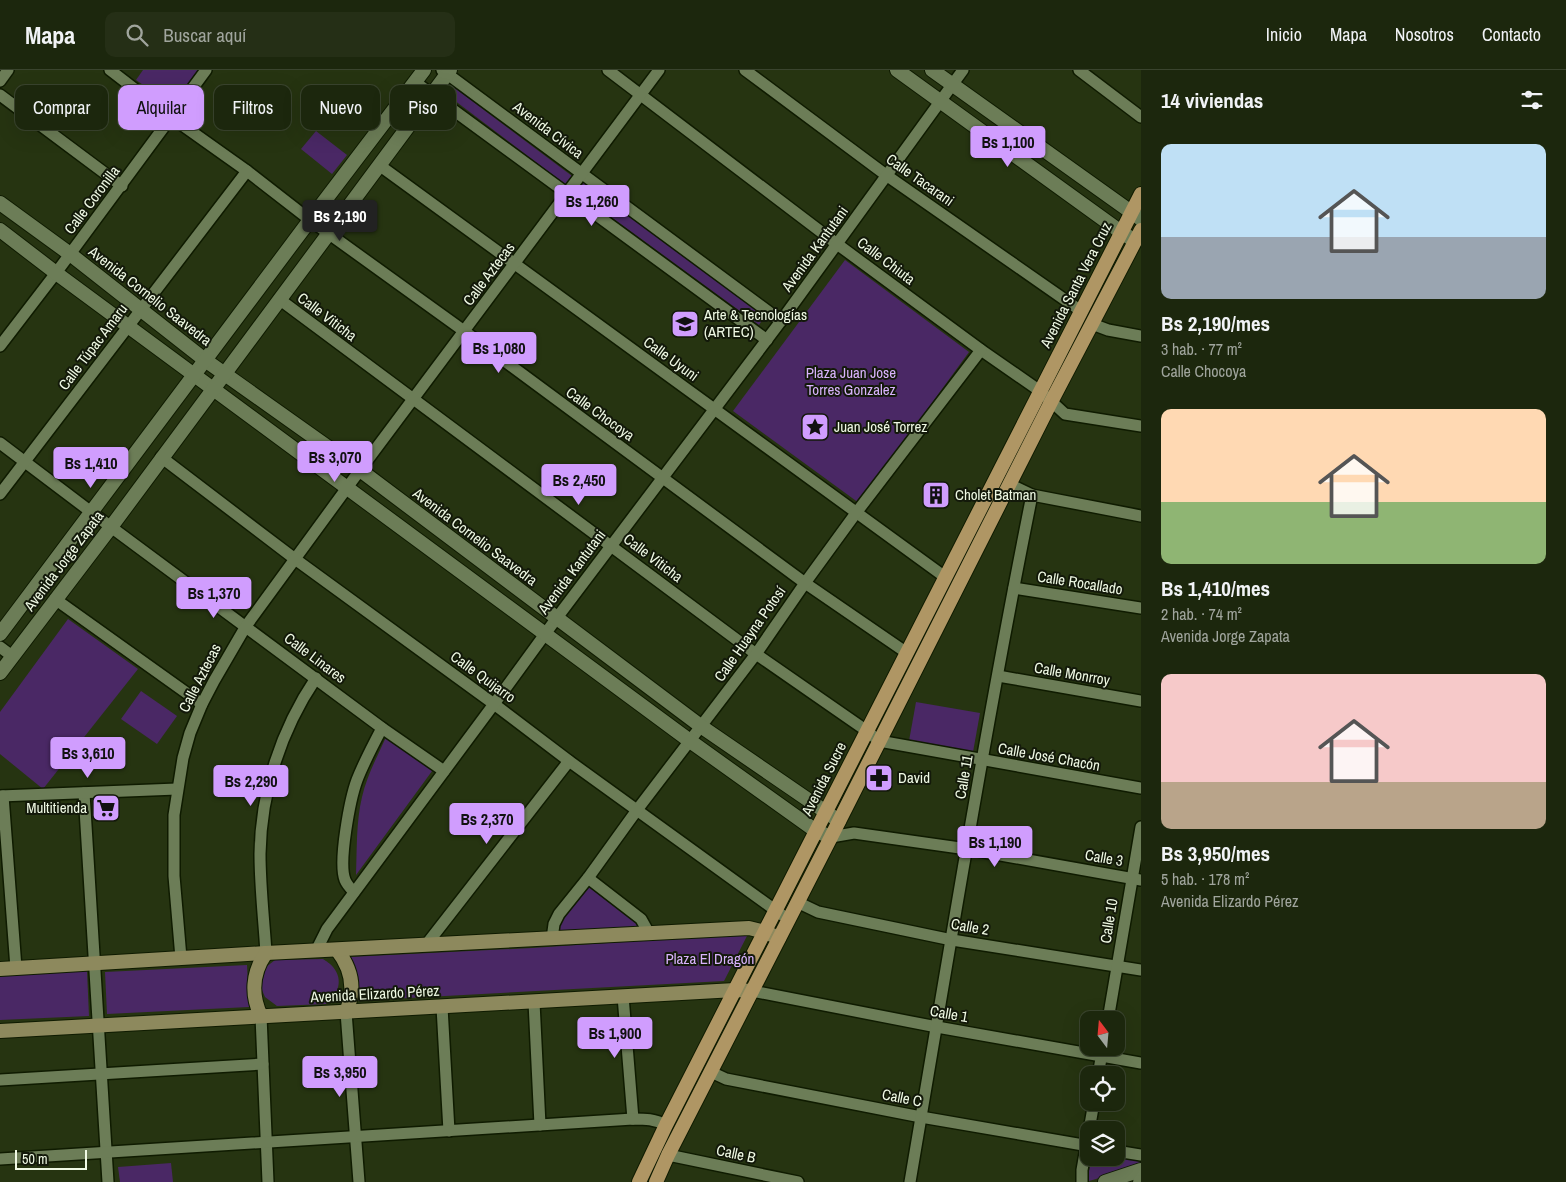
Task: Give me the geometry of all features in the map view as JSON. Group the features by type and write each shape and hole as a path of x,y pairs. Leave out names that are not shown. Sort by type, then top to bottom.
{"main road":[{"name":"Avenida Santa Vera Cruz","path":"1040,391 1121,232 1136,216 1141,194"},
{"name":"Avenida Santa Vera Cruz","path":"1051,402 1138,235"},
{"name":"Avenida Sucre","path":"638,1182 1040,391"},
{"path":"656,1182 1051,402"},
{"path":"0,969 749,928 779,938"},
{"path":"337,950 346,962 351,976 351,998 346,1012"},
{"path":"261,1016 255,998 254,984 257,971 266,953"},
{"name":"Avenida Elizardo Pérez","path":"0,1031 735,990 752,991"}],"street":[{"path":"0,81 8,70"},
{"name":"Calle Chocoya","path":"110,70 129,85"},
{"name":"Calle Coronilla","path":"195,85 206,70"},
{"name":"Avenida Jorge Zapata","path":"0,634 424,70"},
{"name":"Calle Chiuta","path":"608,70 837,244 1040,391 1065,414 1141,426"},
{"name":"Calle Aztecas","path":"181,958 174,876 174,815 177,789 185,750 202,704 228,655 246,626 347,487 659,70"},
{"name":"Calle Tacarani","path":"745,70 886,175 1081,311"},
{"path":"897,70 1121,232 1138,235"},
{"path":"932,70 1136,216"},
{"name":"Avenida Kantutani","path":"316,951 327,929 354,892 556,619 767,340 963,70"},
{"name":"Avenida Jorge Zapata","path":"437,85 446,71"},
{"name":"Avenida Cívica","path":"446,71 781,321"},
{"path":"1083,71 1141,117"},
{"path":"415,82 419,85"},
{"path":"0,95 122,186"},
{"path":"456,112 767,340"},
{"name":"Calle Coronilla","path":"1,342 56,274 162,130"},
{"name":"Calle Chocoya","path":"189,130 663,479 907,653"},
{"name":"Avenida Jorge Zapata","path":"0,673 111,527 278,299 405,130"},
{"name":"Calle Uyuni","path":"379,165 945,577"},
{"name":"Calle Túpac Amaru","path":"0,494 247,171"},
{"name":"Avenida Cornelio Saavedra","path":"0,203 70,254 206,360 360,470 556,619 702,726 839,821"},
{"path":"0,230 56,274 690,741 816,831 831,837"},
{"name":"Calle Viticha","path":"278,299 756,654 867,730"},
{"path":"1092,324 1100,328 1141,336"},
{"name":"Calle Huayna Potosí","path":"552,939 554,924 559,914 756,654 805,582 856,513 981,350"},
{"name":"Calle Linares","path":"0,443 382,728 444,771"},
{"name":"Calle Quijarro","path":"161,457 295,559 569,761 788,919"},
{"path":"1009,484 1032,495 1141,516"},
{"name":"Calle 11","path":"910,1182 982,760 1032,495"},
{"name":"Calle Rocallado","path":"1014,588 1141,608"},
{"path":"55,599 202,704"},
{"path":"0,647 12,656"},
{"name":"Calle Monrroy","path":"998,676 1141,700"},
{"path":"266,953 260,855 265,802 276,759 286,732 300,703 316,678"},
{"path":"354,892 344,878 343,870 348,817 356,782 382,728"},
{"path":"867,730 878,741"},
{"name":"Calle José Chacón","path":"878,741 1141,788"},
{"path":"426,945 569,761"},
{"path":"16,968 4,879 1,796 177,789"},
{"path":"84,792 108,1182"},
{"path":"839,821 854,833"},
{"name":"Calle 10","path":"1110,1011 1117,966 1136,879 1141,827"},
{"name":"Calle 3","path":"831,837 854,833 967,849 1136,879"},
{"path":"588,878 641,919 647,934"},
{"name":"Calle 2","path":"797,902 818,912 952,940 1141,970"},
{"name":"Calle 1","path":"752,991 936,1027 1080,1048"},
{"path":"623,996 633,1119"},
{"path":"534,1002 540,1125"},
{"path":"442,1007 449,1131"},
{"path":"346,1012 359,1182"},
{"path":"261,1016 268,1182"},
{"name":"Calle 1","path":"1118,1056 1141,1063"},
{"path":"0,1080 263,1064"},
{"name":"Calle C","path":"711,1072 726,1079 921,1117 1080,1144"},
{"path":"0,1159 633,1119 649,1119 666,1125"},
{"path":"1125,1152 1141,1155"},
{"name":"Calle B","path":"668,1155 798,1182"},
{"path":"1082,1182 1083,1166"},
{"path":"1105,1182 1141,1170"}],"green space":[{"path":"143,70 198,70 187,85 143,85 136,80"},
{"path":"456,89 572,176 565,184 456,102"},
{"path":"316,131 347,155 332,174 301,149"},
{"path":"584,182 766,314 759,325 577,192"},
{"name":"Plaza Juan Jose Torres Gonzalez","path":"845,260 969,352 859,503 733,411"},
{"path":"68,619 138,669 43,789 0,754 0,712"},
{"path":"141,691 177,716 157,744 121,719"},
{"path":"916,702 980,713 973,752 909,741"},
{"path":"387,735 435,767 356,875 358,826 362,797 370,773"},
{"path":"587,887 591,887 643,926 559,932 557,927"},
{"name":"Plaza El Dragón","path":"743,934 747,936 724,981 352,1001 356,979 355,969 349,957 532,948"},
{"path":"323,959 333,967 339,982 334,996 326,1004 277,1006 265,997 262,983 266,967 275,960"},
{"path":"247,965 249,1007 107,1014 105,972"},
{"path":"87,971 89,1016 0,1020 0,976"},
{"path":"1125,1158 1141,1161 1141,1166 1089,1181 1090,1166 1125,1166"},
{"path":"171,1163 173,1182 120,1182 118,1167"}],"place":[{"name":"Arte & Tecnologías (ARTEC)","path":"685,324"},
{"name":"Juan José Torrez","path":"815,427"},
{"name":"Cholet Batman","path":"936,495"},
{"name":"David","path":"879,778"},
{"name":"Multitienda","path":"106,808"}]}
